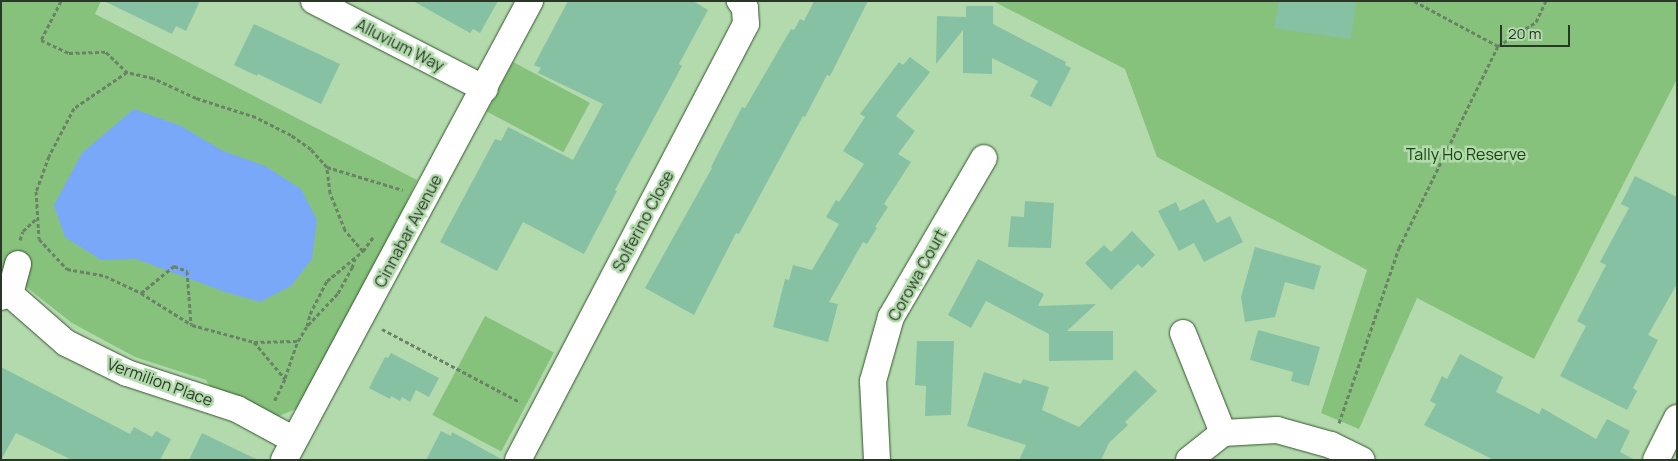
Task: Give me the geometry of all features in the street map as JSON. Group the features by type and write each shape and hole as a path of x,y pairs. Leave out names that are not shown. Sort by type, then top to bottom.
{"street":[{"name":"Alluvium Way","path":"314,1 485,89"},
{"name":"Cinnabar Avenue","path":"289,450 485,89 530,1"},
{"name":"Solferino Close","path":"523,450 746,24 745,8 740,1"},
{"name":"Corowa Court","path":"877,460 873,381 891,317 984,158"},
{"name":"Vermilion Place","path":"18,264 6,295 66,343 127,373 237,409 263,423 289,450"},
{"path":"1183,332 1223,433"},
{"path":"1656,460 1677,418"},
{"path":"1189,460 1223,433 1277,430 1331,445 1362,460"}],"path":[{"path":"61,1 42,40 69,53 106,52 127,72 153,78 196,98 256,117 291,135 311,150 327,167 406,191"},
{"path":"1414,1 1498,46"},
{"path":"1331,445 1399,248 1498,46 1536,22 1546,1"},
{"path":"127,72 74,108 49,156 36,191 38,239 67,269 105,276 141,294 192,325 254,342 298,341"},
{"path":"307,326 310,314 327,281 363,251 346,230 330,193 327,167"},
{"path":"263,423 285,378 298,341 307,326 338,293 352,268 355,257"},
{"path":"141,294 174,266 187,271 192,325"},
{"path":"362,318 526,405"},
{"path":"254,342 285,378"}],"green space":[{"path":"1,1 101,1 95,14 417,180 364,293 298,408 277,417 214,392 206,380 135,357 72,323 21,283 1,273"},
{"name":"Tally Ho Reserve","path":"993,1 1677,1 1677,79 1534,359 1417,298 1359,429 1321,413 1367,270 1157,157 1125,69"},
{"path":"513,62 590,103 564,152 487,111"},
{"path":"485,316 554,353 501,452 432,415"}],"water":[{"path":"134,109 181,126 223,151 265,166 301,189 317,220 312,259 291,286 260,302 225,292 136,259 101,260 65,237 54,205 82,153"}],"building":[{"path":"104,1 200,1 186,31 176,26 172,34"},
{"path":"413,1 498,1 480,33 473,29 470,33"},
{"path":"568,1 693,1 708,10 679,64 682,66 615,190 617,191 584,254 523,222 497,271 440,242 495,139 501,141 508,127 573,160 603,104 538,73 541,68 534,65"},
{"path":"814,1 868,1 830,76 827,75 805,117 803,116 739,234 736,233 694,315 645,288 712,168 742,107 745,108 791,29 794,30 800,19 804,21"},
{"path":"1279,1 1356,1 1351,39 1274,28"},
{"path":"966,6 993,6 993,24 1066,62 1065,65 1071,68 1051,107 1030,96 1038,81 992,58 992,74 963,73 963,30 936,64 937,16 966,17"},
{"path":"254,24 340,64 321,104 258,74 257,76 234,65"},
{"path":"910,57 930,72 896,116 915,131 898,154 911,162 884,204 888,207 875,227 877,228 867,244 863,242 829,302 838,304 828,342 773,327 785,279 789,280 793,265 812,270 839,224 826,217 836,200 839,202 864,164 843,151 865,117 860,114 899,62 903,65"},
{"path":"1635,176 1677,197 1677,284 1648,335 1658,340 1633,388 1637,391 1627,410 1560,376 1586,326 1577,321 1606,265 1600,262 1629,208 1621,204"},
{"path":"1204,199 1217,223 1230,216 1243,242 1204,262 1194,243 1179,251 1158,211 1176,202 1180,211"},
{"path":"1025,201 1054,203 1051,248 1008,247 1011,216 1024,217"},
{"path":"1132,231 1155,255 1142,268 1138,264 1111,290 1085,263 1104,245 1111,252"},
{"path":"1255,247 1321,266 1314,290 1285,282 1275,317 1245,322 1241,297"},
{"path":"978,259 1044,294 1038,306 1096,304 1067,331 1113,331 1113,360 1049,361 1049,334 986,301 971,328 948,315"},
{"path":"1258,330 1320,347 1309,386 1291,381 1293,372 1250,360"},
{"path":"917,341 954,341 951,415 925,416 926,386 915,385"},
{"path":"391,353 439,378 429,397 416,390 410,402 402,397 400,401 391,396 390,399 369,388 385,357 388,358"},
{"path":"1460,354 1503,377 1496,392 1539,414 1542,408 1596,439 1607,419 1630,431 1620,452 1635,460 1494,460 1424,425 1436,404 1430,401 1442,376 1447,379"},
{"path":"1,367 130,434 134,427 152,437 156,431 171,439 160,460 72,460 16,433 1,460"},
{"path":"1135,370 1157,391 1125,422 1128,425 1109,443 1101,460 1019,460 1026,445 967,426 984,372 1021,384 1023,379 1049,387 1042,410 1079,427"},
{"path":"441,431 451,436 452,432 503,460 426,460"},
{"path":"202,433 258,460 189,460"}]}
